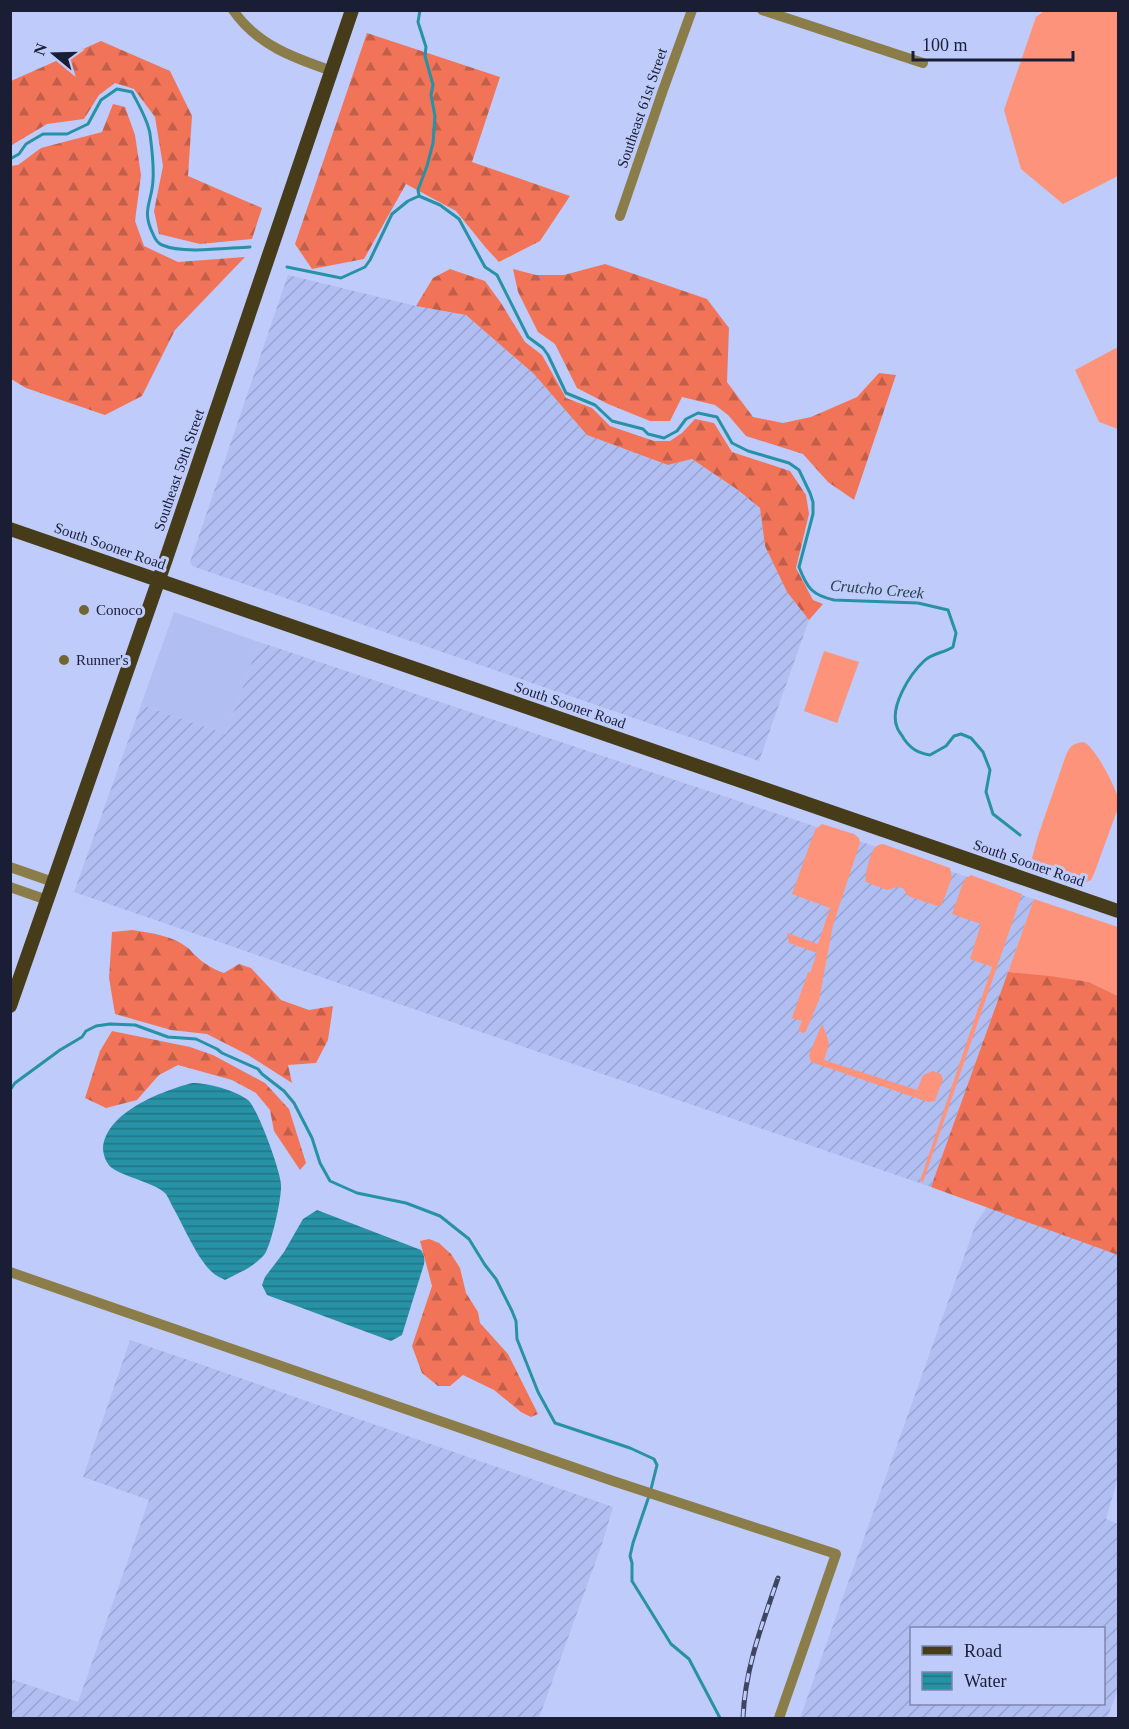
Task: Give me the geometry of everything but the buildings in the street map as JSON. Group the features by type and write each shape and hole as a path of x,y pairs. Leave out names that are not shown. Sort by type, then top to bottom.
{"main road":[{"name":"Southeast 59th Street","path":"10,1006 159,580 352,10"},
{"name":"South Sooner Road","path":"10,529 1119,911"}],"street":[{"path":"233,10 241,22 273,48 332,71"},
{"name":"Southeast 61st Street","path":"620,216 692,10"},
{"path":"762,10 923,63"},
{"path":"10,867 53,882"},
{"path":"10,887 47,900"},
{"path":"10,1272 602,1477 836,1554 779,1719"}],"shaded area":[{"path":"1044,11 1118,11 1118,176 1063,204 1021,169 1004,110 1036,17"},
{"path":"288,275 416,306 466,315 534,374 587,435 668,465 692,459 760,508 765,546 787,592 809,620 759,761 192,566 190,562"},
{"path":"1118,347 1118,429 1099,422 1075,370"},
{"path":"174,612 259,642 226,734 141,705"},
{"path":"259,642 1034,899 931,1187 74,892 141,705 226,734"},
{"path":"824,651 859,662 837,723 804,711"},
{"path":"1084,742 1094,751 1109,776 1118,798 1118,808 1094,874 1091,880 1084,883 1037,867 1032,858 1066,755 1072,745"},
{"path":"822,824 854,834 859,838 860,843 833,925 819,1000 806,1031 803,1033 798,1031 802,1021 792,1018 817,953 789,943 787,933 818,944 830,908 792,894 815,830"},
{"path":"883,844 950,868 952,877 942,904 937,906 908,896 903,888 887,890 866,882 872,852 877,846"},
{"path":"971,875 1022,894 923,1182 920,1181 992,967 970,959 981,924 952,914 964,880"},
{"path":"1034,899 1118,927 1118,996 1089,982 1008,972"},
{"path":"823,1025 829,1044 824,1060 917,1090 923,1075 933,1071 941,1074 943,1079 935,1101 928,1102 811,1062 809,1055"},
{"path":"987,1207 1118,1255 1118,1477 1106,1519 1118,1524 1118,1689 1107,1718 800,1718 976,1223"},
{"path":"130,1340 613,1507 602,1544 539,1718 11,1718 11,1679 78,1702 149,1500 83,1477"}],"green space":[{"path":"367,33 500,77 472,162 570,196 540,241 499,262 456,211 406,184 364,259 312,269 295,244"},
{"path":"101,41 170,71 192,116 188,176 262,208 252,239 200,244 159,234 154,211 163,166 155,117 134,89 115,83 99,95 84,119 47,124 11,144 11,81"},
{"path":"113,104 125,107 135,135 141,175 135,221 144,246 178,262 245,257 175,330 142,396 105,415 26,388 11,379 10,166 18,165 41,148 102,132"},
{"path":"605,264 707,299 729,328 727,382 753,417 783,423 811,417 857,397 879,373 896,375 854,500 828,482 803,454 746,436 728,415 715,405 682,397 670,421 650,421 608,404 577,388 555,344 538,332 518,292 513,269 536,275 564,275"},
{"path":"450,269 485,281 525,342 542,355 566,398 592,408 610,426 654,441 670,441 682,433 695,419 714,423 732,452 790,471 806,495 809,514 796,568 813,600 823,604 809,620 787,592 765,546 760,508 738,490 692,459 668,465 587,435 534,374 466,315 416,306 433,278"},
{"path":"133,930 176,941 212,968 224,973 239,964 251,968 281,1000 309,1010 333,1006 328,1040 316,1063 288,1065 292,1083 248,1055 207,1034 171,1030 115,1014 109,978 112,932"},
{"path":"1008,972 1089,982 1118,996 1118,1255 931,1187"},
{"path":"112,1031 190,1047 213,1055 265,1083 289,1109 306,1163 300,1170 274,1131 270,1110 256,1093 232,1080 178,1065 159,1075 137,1100 106,1108 85,1098 100,1051"},
{"path":"429,1239 439,1243 451,1254 460,1268 466,1293 478,1312 480,1323 508,1354 538,1414 531,1417 521,1412 494,1390 463,1375 450,1386 438,1386 422,1373 412,1346 432,1286 420,1241"}],"water":[{"path":"192,1083 221,1088 248,1100 262,1127 280,1178 281,1191 278,1210 267,1250 255,1263 225,1280 214,1274 202,1260 166,1194 154,1186 112,1168 103,1148 106,1135 114,1124 137,1105 166,1091"},
{"path":"317,1210 421,1250 424,1264 402,1335 391,1341 267,1295 262,1285 265,1277 284,1252 303,1219"}],"waterway":[{"path":"419,195 418,190 433,143 435,116 431,95 433,85 425,56 426,47 418,22 420,10"},
{"name":"Crutcho Creek","path":"10,159 19,154 26,144 43,134 67,134 88,124 101,100 117,89 132,92 150,134 153,174 147,212 156,241 171,248 181,249 250,247"},
{"name":"Crutcho Creek","path":"287,267 341,278 365,267 392,214 408,201 419,196 440,205 459,219 485,267 497,275 528,337 543,348 548,355 566,393 595,405 612,421 643,429 648,434 664,438 677,431 686,419 698,413 717,417 732,443 748,451 789,463 799,470 813,502 813,514 799,567 811,590 820,596 834,600 918,603 948,610 956,633 953,647 927,658 913,674 898,701 895,719 897,727 912,748 930,755 946,746 954,736 961,734 971,738 983,752 990,770 986,792 993,814 1020,835"},
{"path":"10,1090 15,1083 82,1037 86,1031 96,1026 110,1024 135,1025 168,1037 196,1039 258,1069 284,1091 294,1103 330,1181 357,1193 406,1203 440,1216 469,1239 496,1279 512,1311 516,1321 517,1339 538,1392 555,1423 630,1448 654,1459 657,1465 651,1489"},
{"path":"649,1496 630,1556 632,1581 671,1644 689,1659 720,1718"}],"railway":[{"path":"743,1718 751,1664 778,1578"}],"place":[{"name":"Conoco","path":"84,610"},
{"name":"Runner's","path":"64,660"}]}
